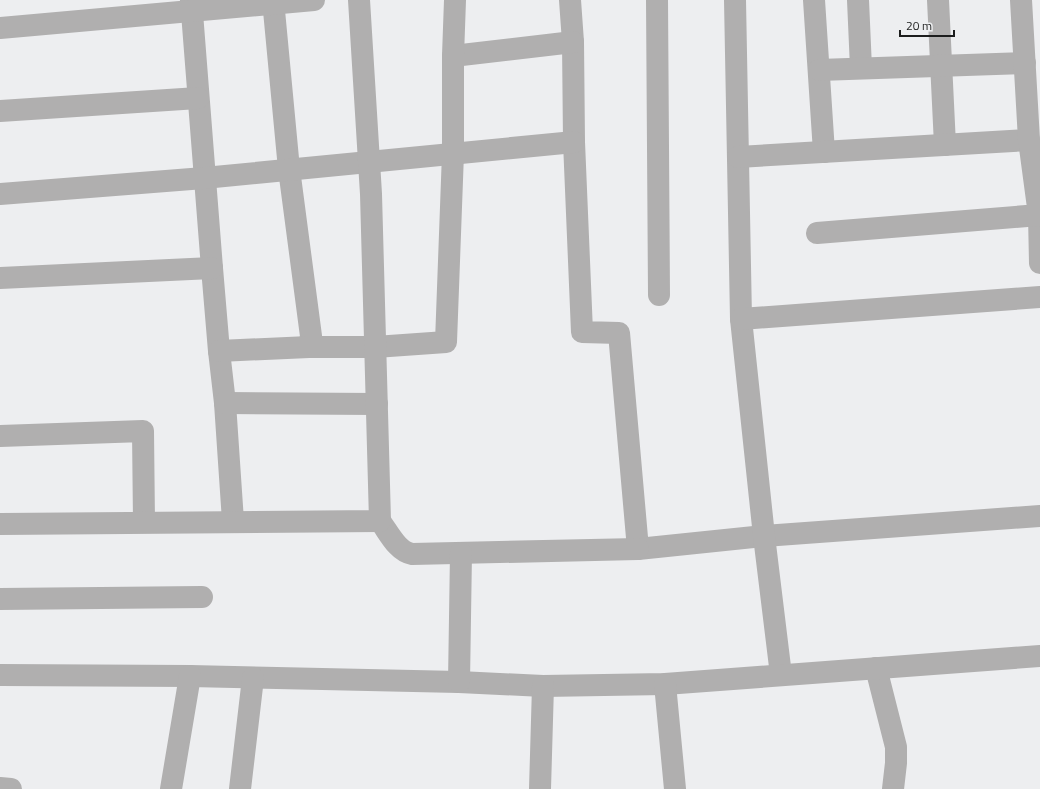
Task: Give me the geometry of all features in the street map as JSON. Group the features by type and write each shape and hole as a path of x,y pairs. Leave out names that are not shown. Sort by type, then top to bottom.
{"street":[{"path":"0,28 191,6 314,0"},
{"path":"359,0 371,194 380,521 400,549 406,553 412,554 638,549 764,536 1040,516"},
{"path":"219,351 309,347 375,347 446,342 453,153 453,56 455,0"},
{"path":"570,0 582,332 619,333 638,549"},
{"path":"657,0 658,295"},
{"path":"735,0 741,319 780,675"},
{"path":"814,0 824,152"},
{"path":"858,0 861,68"},
{"path":"938,0 945,145"},
{"path":"1021,0 1030,55 1029,140 1039,215 1040,263"},
{"path":"274,2 289,169 310,336 309,347"},
{"path":"191,6 204,178 225,403 233,521"},
{"path":"453,56 572,42"},
{"path":"819,70 941,66 1030,55"},
{"path":"0,111 198,98"},
{"path":"738,157 1029,140"},
{"path":"0,194 204,178 574,142"},
{"path":"817,233 1039,215"},
{"path":"0,278 212,268"},
{"path":"741,319 1040,298"},
{"path":"225,403 377,404"},
{"path":"0,436 143,431 144,522"},
{"path":"0,524 380,521"},
{"path":"459,682 461,553"},
{"path":"0,599 202,597"},
{"path":"0,675 190,676 459,682 543,686 665,684 1040,656"},
{"path":"876,668 896,747 893,789"},
{"path":"172,789 190,676"},
{"path":"240,789 253,678"},
{"path":"665,684 674,789"},
{"path":"540,789 543,686"},
{"path":"0,788 11,789"}]}
